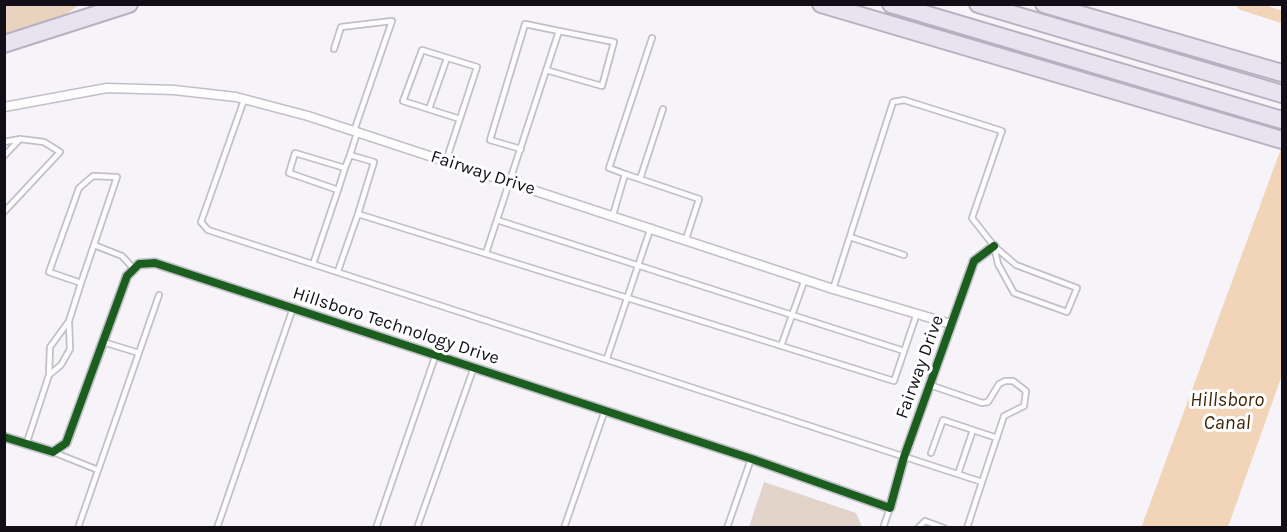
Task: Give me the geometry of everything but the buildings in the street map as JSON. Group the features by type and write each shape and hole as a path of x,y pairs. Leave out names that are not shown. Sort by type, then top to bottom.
{"highway":[{"path":"4,44 129,4"},
{"path":"821,4 1276,138"},
{"path":"891,4 1279,119"},
{"path":"978,4 1282,94"},
{"path":"1044,4 1282,73"}],"street":[{"name":"Fairway Drive","path":"4,107 107,88 174,90 244,100 356,132 651,227 833,289 951,324"},
{"name":"Fairway Drive","path":"890,508 904,456 974,261 994,246"},
{"name":"Hillsboro Technology Drive","path":"134,269 139,264 155,263 474,366 890,508"},
{"path":"4,437 53,452 66,443 127,276 134,269"}],"lane":[{"path":"314,264 392,21 341,27 334,48"},
{"path":"521,150 490,140 525,24 614,42 602,86 546,70"},
{"path":"486,253 559,31"},
{"path":"652,38 609,168 699,199 686,239"},
{"path":"446,161 460,119 477,68 422,50 403,101 460,119"},
{"path":"429,109 447,58"},
{"path":"244,100 201,222 208,230 607,358 982,482"},
{"path":"833,289 893,102 903,100 1002,131 972,218 994,246 1016,265 1077,288 1068,312 1014,293 998,264 994,246"},
{"path":"640,179 663,109"},
{"path":"4,142 20,139 44,142 60,152 4,212"},
{"path":"4,156 20,139"},
{"path":"338,190 289,173 295,153 345,168"},
{"path":"338,272 374,162 350,155"},
{"path":"613,215 625,174"},
{"path":"26,445 49,375 50,347 69,321 117,177 93,176 79,189 49,272 81,283"},
{"path":"358,214 628,296 894,381 917,314"},
{"path":"498,220 904,351"},
{"path":"607,358 651,227"},
{"path":"849,237 904,255"},
{"path":"94,245 122,256 134,269"},
{"path":"781,346 805,279"},
{"path":"78,528 159,295"},
{"path":"217,528 293,308"},
{"path":"49,375 61,365 70,349 69,321"},
{"path":"103,342 139,353"},
{"path":"376,528 436,354"},
{"path":"417,528 474,366"},
{"path":"930,385 982,403 988,402 999,384 1005,381 1013,381 1026,391 1024,406 1004,416 967,528"},
{"path":"564,528 604,410"},
{"path":"931,453 943,420 997,438"},
{"path":"958,474 973,430"},
{"path":"53,452 98,470"},
{"path":"727,528 752,459"},
{"path":"884,528 890,508"},
{"path":"918,528 925,521 944,528"}],"shaded area":[{"path":"4,5 79,5 53,23 5,39"},
{"path":"764,482 856,513 862,527 749,527"}],"water":[{"name":"Hillsboro Canal","path":"1282,146 1282,375 1228,527 1141,528"}],"waterway":[{"path":"1242,4 1282,17"}],"cycle path":[{"path":"4,437 53,452 66,443 127,276 139,264 155,263 752,459 890,508 904,457 974,261 994,246"}]}
